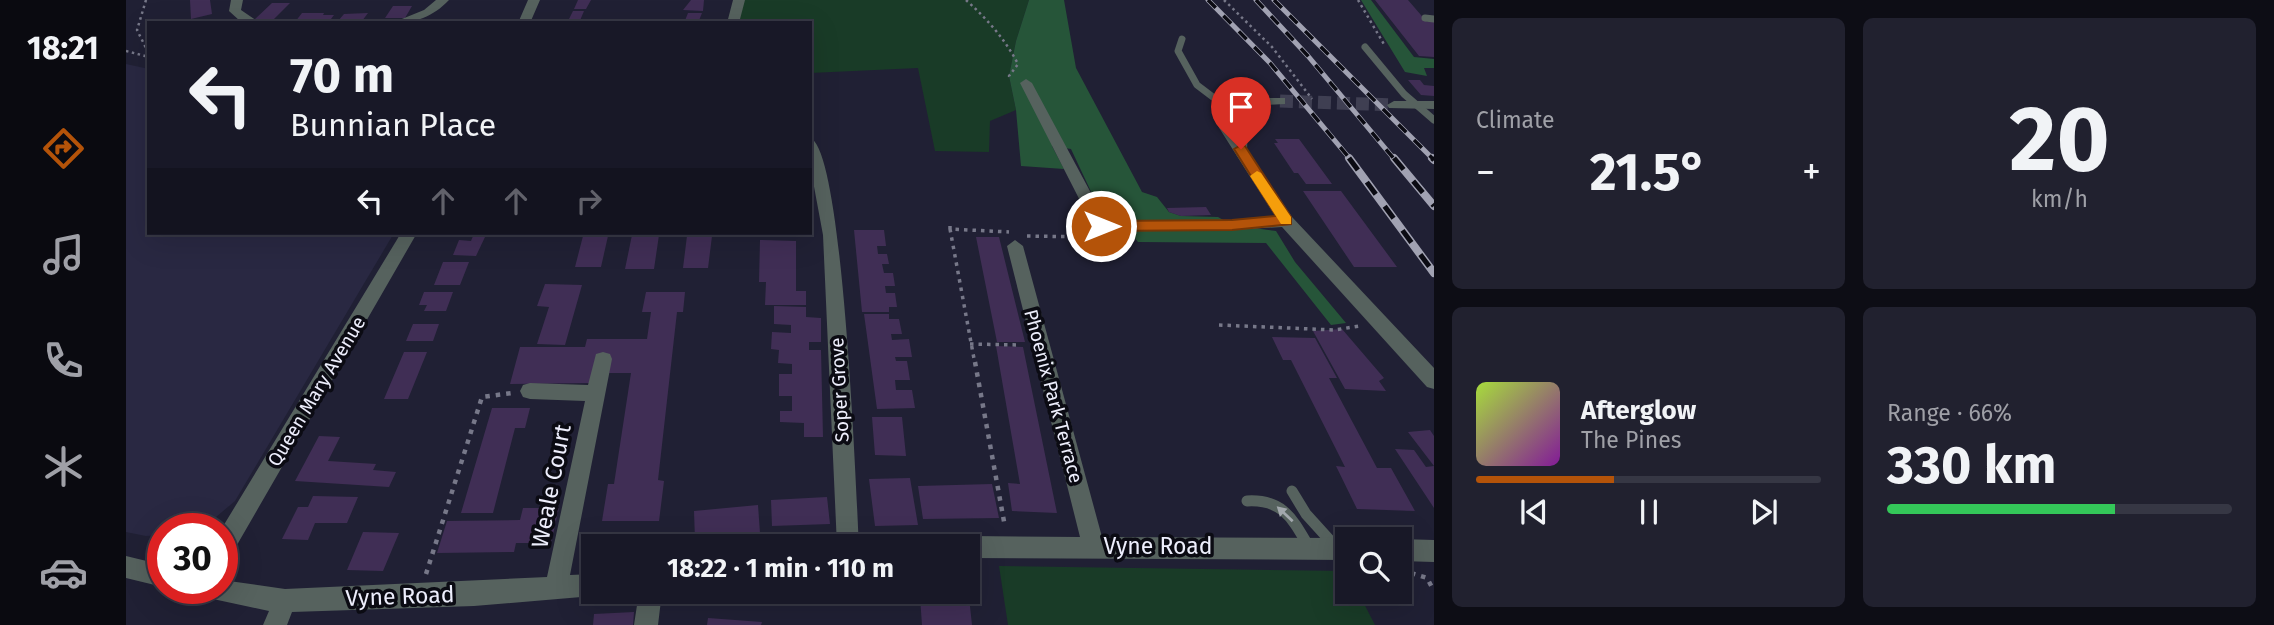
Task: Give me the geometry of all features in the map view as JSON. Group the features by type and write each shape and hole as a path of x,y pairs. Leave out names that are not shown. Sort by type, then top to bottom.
{"street":[{"path":"237,0 235,11 249,21"},
{"path":"409,21 428,12 443,0"},
{"path":"525,21 534,0"},
{"path":"734,21 739,0"},
{"path":"1026,83 1101,226 1291,225"},
{"path":"1241,149 1239,133 1242,120 1249,109 1272,101 1234,102 1226,107 1223,122 1291,225 1434,381"},
{"path":"1394,105 1434,105"},
{"name":"Soper Grove","path":"812,148 821,175 831,235 847,534"},
{"name":"Queen Mary Avenue","path":"238,522 408,235"},
{"name":"Phoenix Park Terrace","path":"1015,246 1093,545"},
{"name":"Weale Court","path":"556,588 603,359"},
{"path":"530,391 594,393"},
{"name":"Vyne Road","path":"980,546 1335,549"},
{"path":"1412,550 1434,551"},
{"path":"126,566 147,572"},
{"name":"Vyne Road","path":"238,594 285,601 581,586"},
{"path":"275,625 285,601"},
{"path":"646,625 649,604"}],"lane":[{"path":"1425,18 1434,19"},
{"path":"1182,39 1178,51 1197,85 1226,107"},
{"path":"1366,47 1378,65 1434,120"},
{"path":"1292,491 1306,514 1335,542"},
{"path":"1247,501 1270,501 1293,522 1310,547"}],"path":[{"path":"146,0 137,30 147,51"},
{"path":"966,0 988,18 1008,44 1018,64 1009,76 1026,83"},
{"path":"1224,0 1272,47 1312,99"},
{"path":"126,51 147,55"},
{"path":"950,229 1009,545"},
{"path":"812,234 831,235"},
{"path":"1219,325 1334,330"},
{"path":"970,344 1040,345"},
{"path":"419,596 482,397 530,391"},
{"path":"1412,573 1427,578 1434,591"}],"shaded area":[{"path":"126,64 147,69 147,235 393,235 235,501 221,513 147,513 146,536 126,532"}],"green space":[{"path":"744,0 1029,0 1016,41 1009,76 1016,110 990,121 989,152 935,151 918,68 812,73 812,21 739,21"},
{"path":"1029,0 1064,0 1076,68 1142,192 1157,197 1169,212 1181,216 1218,217 1232,225 1276,231 1295,262 1346,323 1331,325 1266,243 1138,242 1119,219 1102,215 1071,149 1052,146 1064,169 1021,166 1016,110 1009,76 1016,41"},
{"path":"1361,0 1371,0 1414,57 1434,59 1434,68 1424,68 1427,76 1405,72"},
{"path":"999,566 1335,571 1335,604 1364,604 1375,625 1008,625"}],"building":[{"path":"190,0 210,0 212,14 191,19"},
{"path":"578,0 591,0 586,9 574,9"},
{"path":"691,0 704,0 703,11 683,10"},
{"path":"1375,0 1408,0 1427,22 1434,22 1434,57 1419,56"},
{"path":"272,3 290,3 273,20 254,20"},
{"path":"393,6 412,6 405,18 385,18"},
{"path":"573,11 584,11 580,21 568,21"},
{"path":"302,13 334,15 330,21 296,21"},
{"path":"368,13 362,21 338,21 344,14"},
{"path":"688,13 702,13 699,21 685,21"},
{"path":"1408,80 1420,80 1424,85 1434,86 1434,96 1421,95"},
{"path":"1275,139 1299,139 1332,184 1306,184 1298,173 1294,173 1274,143 1278,143"},
{"path":"1303,191 1341,191 1397,267 1354,267"},
{"path":"1206,207 1211,215 1181,216 1169,212 1167,208"},
{"path":"854,230 884,230 886,246 877,246 878,254 887,254 889,264 882,264 884,273 893,273 895,286 885,286 886,293 895,293 897,307 889,307 889,312 862,312"},
{"path":"632,235 659,235 654,269 625,269"},
{"path":"473,236 485,237 476,256 453,255 459,240 471,241"},
{"path":"583,236 608,236 601,267 575,267"},
{"path":"687,236 712,236 708,268 683,268"},
{"path":"976,237 999,237 1025,342 997,342"},
{"path":"760,240 796,241 796,291 806,291 806,305 765,305 766,282 759,282"},
{"path":"443,262 469,262 460,285 434,285"},
{"path":"545,284 582,285 565,345 537,344 549,307 537,306"},
{"path":"424,292 453,292 446,311 424,311 427,305 419,305"},
{"path":"646,292 685,292 683,312 677,312 658,480 664,481 659,521 602,521 608,484 614,484 631,373 597,373 595,383 510,384 520,347 585,347 587,339 647,339 651,312 642,312"},
{"path":"774,306 806,307 806,317 821,318 821,342 809,342 809,350 821,350 823,437 804,437 804,423 780,422 780,411 792,411 792,396 779,396 779,374 792,374 792,364 778,363 779,350 771,349 772,332 791,333 791,325 774,324"},
{"path":"864,314 889,314 889,319 899,319 902,334 891,334 892,340 909,339 912,357 895,357 896,361 907,361 910,380 895,380 896,390 912,390 915,408 877,409"},
{"path":"413,324 439,324 433,341 406,341"},
{"path":"1342,329 1384,378 1379,381 1386,391 1345,389 1313,331"},
{"path":"1272,337 1315,338 1337,378 1329,378 1377,468 1391,468 1415,511 1357,509 1336,466 1345,467 1291,360 1283,360"},
{"path":"996,346 1023,347 1057,513 1012,511 1008,483 1020,484"},
{"path":"404,352 427,352 408,399 384,399"},
{"path":"492,408 530,408 525,428 515,428 493,513 461,513"},
{"path":"872,417 902,417 906,456 875,455"},
{"path":"1430,430 1434,436 1434,466 1408,432"},
{"path":"319,436 340,437 328,461 376,464 373,470 396,472 389,487 295,481"},
{"path":"1395,449 1414,450 1426,467 1434,466 1434,508"},
{"path":"910,478 918,525 875,526 869,479"},
{"path":"992,484 999,518 923,519 918,486"},
{"path":"313,496 358,497 347,523 315,523 308,540 282,539 298,507 308,507"},
{"path":"827,497 830,524 772,526 771,500"},
{"path":"758,505 760,533 695,534 694,511"},
{"path":"523,508 559,508 551,543 516,543 514,552 437,553 447,521 520,520"},
{"path":"363,532 399,533 383,571 347,570"},
{"path":"920,604 970,604 972,625 922,625"},
{"path":"634,612 633,625 593,625 594,614"},
{"path":"708,618 762,622 761,625 707,625"}],"tunnel":[{"path":"1280,101 1394,105"}],"railway":[{"path":"1208,0 1270,63 1351,160"},
{"path":"1256,0 1308,56 1395,160"},
{"path":"1274,0 1434,160"},
{"path":"1349,158 1434,273"},
{"path":"1394,158 1434,206"}],"slow traffic":[{"path":"1257,176 1286,221"}],"route":[{"path":"1101,226 1232,225 1286,220 1241,149"}]}
